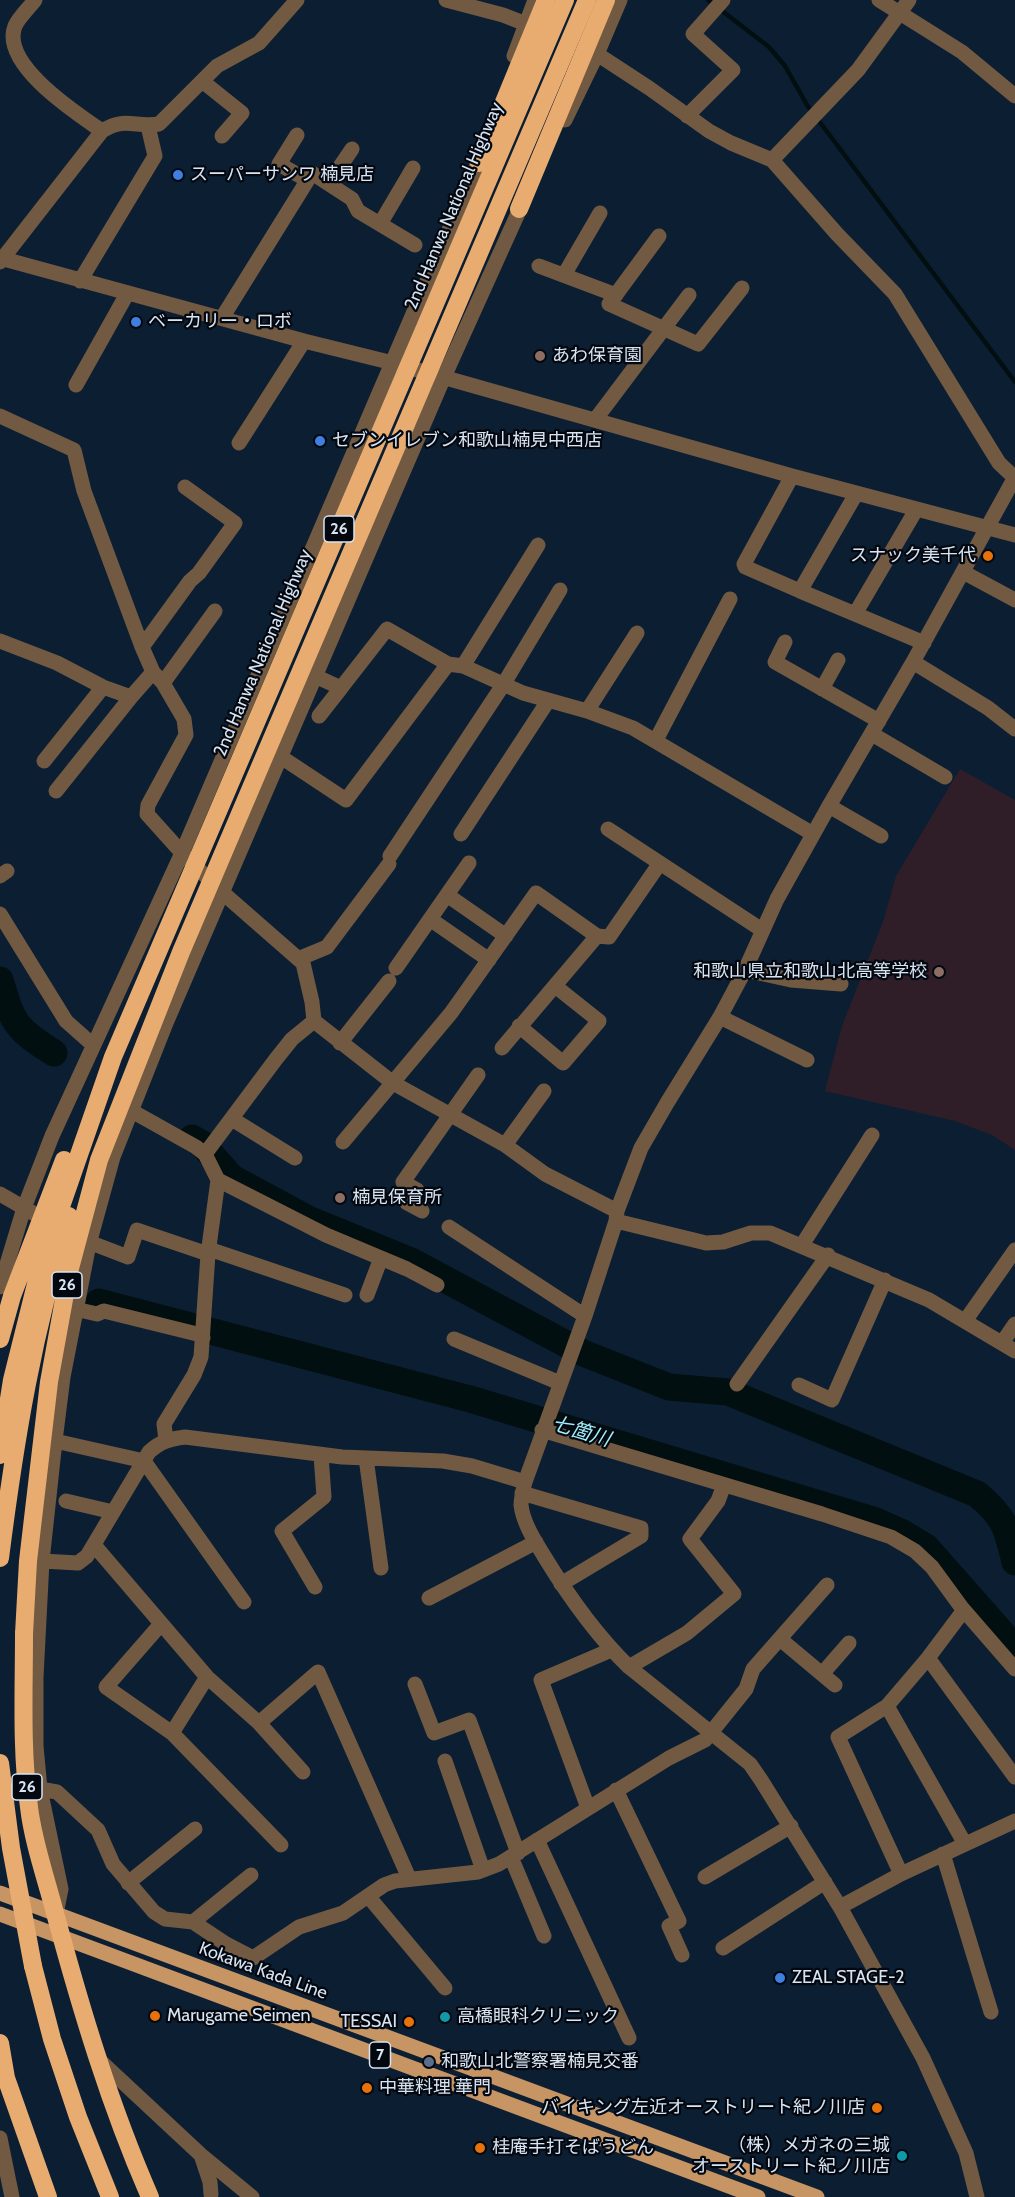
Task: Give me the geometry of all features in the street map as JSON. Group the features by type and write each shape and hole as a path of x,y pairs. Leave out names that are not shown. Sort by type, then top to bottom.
{"highway":[{"path":"479,163 546,0"},
{"name":"2nd Hanwa National Highway","path":"113,1057 565,0"},
{"name":"26","path":"61,1937 29,1809 23,1738 27,1561 49,1382 69,1272 99,1160 181,952 587,0"},
{"path":"519,209 606,0"},
{"name":"26","path":"0,1558 14,1453 35,1337 53,1268 76,1193 132,1051 181,952"},
{"name":"26","path":"0,1339 12,1296 53,1185 93,1093 113,1057"},
{"name":"26","path":"0,1455 12,1380 40,1264 113,1057"},
{"name":"26","path":"0,1763 11,1848 33,1966 52,2039 74,2106 110,2197"},
{"path":"61,1937 98,2059 131,2154 150,2197"},
{"path":"0,2043 6,2078 48,2197"}],"main road":[{"name":"Kokawa Kada Line","path":"0,1893 817,2197"},
{"name":"Kokawa Kada Line","path":"0,1914 759,2197"}],"street":[{"path":"35,0 15,24 13,41 15,48 25,66 58,100 102,131"},
{"path":"297,0 259,43 217,66 159,124 148,126 121,122 102,131 1,260 393,363 856,494 1015,535"},
{"path":"446,0 503,15 526,24"},
{"path":"0,1287 24,1208 52,1136 182,853 479,163 497,101 535,0"},
{"path":"56,1914 61,1889 40,1789 36,1746 36,1677 42,1561 63,1377 89,1244 113,1157 130,1110 444,377 519,209 597,54 620,0"},
{"path":"879,0 904,7 1015,96"},
{"path":"687,116 733,70 693,33 720,3"},
{"path":"772,160 858,70 904,7"},
{"path":"597,54 687,116 731,143 772,160 837,234 895,294 999,463 1015,478 914,662 813,834 762,930 745,970 720,1017 642,1148 616,1216 585,1316 544,1425 523,1488 521,1507 536,1542 561,1584 591,1627 629,1667 750,1764 791,1826 840,1907 923,2058 966,2153 977,2197"},
{"path":"202,81 242,113 222,136"},
{"path":"80,281 155,156 148,126"},
{"path":"297,135 279,164 307,180"},
{"path":"329,183 352,149"},
{"path":"380,224 412,168"},
{"path":"222,318 312,173 352,199 358,211 415,245"},
{"path":"564,275 600,213"},
{"path":"659,236 609,304 698,344 742,288"},
{"path":"539,266 616,295"},
{"path":"76,385 127,294"},
{"path":"595,420 689,295"},
{"path":"239,443 304,341"},
{"path":"0,416 74,450 84,491 141,647 184,720 186,735 148,805 147,814 182,853 223,893 303,963 314,1021 393,1083 505,1144 545,1174 616,1216 706,1243 723,1242 751,1233 770,1233 929,1299 1008,1347 1015,1324"},
{"path":"792,476 744,564 745,567 924,643"},
{"path":"141,647 235,523 185,487"},
{"path":"800,591 856,494"},
{"path":"855,614 916,510"},
{"path":"280,757 346,800 455,665 538,545"},
{"path":"963,572 1015,600"},
{"path":"298,959 327,947 389,860 504,685 560,590"},
{"path":"656,740 730,599"},
{"path":"56,791 132,697 158,677 215,610"},
{"path":"319,716 387,629 455,665 504,685 633,728 813,834"},
{"path":"587,711 637,633"},
{"path":"0,641 57,663 103,687 132,697"},
{"path":"785,642 775,662 822,689 945,777"},
{"path":"822,689 838,660"},
{"path":"914,662 988,708 1015,729"},
{"path":"315,676 341,688"},
{"path":"44,761 103,687"},
{"path":"461,834 548,701"},
{"path":"829,806 881,836"},
{"path":"608,829 762,930"},
{"path":"340,1043 393,974 469,863"},
{"path":"343,1142 451,1013 536,893 597,936 609,937 660,863"},
{"path":"447,895 506,936"},
{"path":"0,914 66,1021 93,1045"},
{"path":"430,919 489,960"},
{"path":"502,1048 597,936"},
{"path":"745,970 791,980 841,984"},
{"path":"519,1026 563,1063 598,1021 555,986"},
{"path":"720,1017 807,1060"},
{"path":"207,1151 292,1039 314,1021"},
{"path":"422,1212 407,1203 417,1190 403,1182 478,1075"},
{"path":"505,1144 544,1091"},
{"path":"130,1110 207,1151 218,1180 208,1252 201,1357 194,1375 165,1424 166,1440"},
{"path":"232,1119 295,1158"},
{"path":"801,1245 872,1135"},
{"path":"218,1180 326,1235 407,1269 437,1285"},
{"path":"0,1194 89,1244 128,1257 137,1230 345,1296"},
{"path":"449,1227 585,1316"},
{"path":"965,1321 1015,1250"},
{"path":"736,1384 828,1256"},
{"path":"367,1294 381,1258"},
{"path":"799,1385 832,1400 885,1280"},
{"path":"75,1309 97,1314 104,1311 204,1332"},
{"path":"454,1339 560,1383"},
{"path":"544,1425 724,1485 891,1537 915,1551 932,1567 964,1610 1015,1669"},
{"path":"42,1561 78,1563 87,1556 144,1461 158,1444 166,1440 185,1437 321,1455 443,1461 472,1466 523,1488 641,1528 641,1536 561,1584"},
{"path":"54,1441 144,1461 244,1602"},
{"path":"315,1587 282,1531 324,1497 321,1455"},
{"path":"366,1458 381,1568"},
{"path":"629,1667 687,1632 734,1594 690,1539 718,1501 724,1485"},
{"path":"66,1501 114,1512"},
{"path":"429,1598 536,1542"},
{"path":"94,1545 207,1677 259,1723 303,1772"},
{"path":"40,1789 57,1792 98,1830 113,1864 154,1912 165,1919 193,1922 226,1944 253,1958 299,1927 343,1912 384,1885 409,1878 483,1870 514,1855 669,1758 705,1740 746,1689 753,1670 827,1585"},
{"path":"901,1874 838,1737 887,1706 928,1658 964,1610"},
{"path":"161,1624 106,1687 172,1733 281,1845"},
{"path":"780,1639 835,1685"},
{"path":"822,1674 849,1643"},
{"path":"588,1808 542,1680 611,1650"},
{"path":"928,1658 1015,1777"},
{"path":"259,1723 318,1672 409,1878"},
{"path":"172,1733 207,1677"},
{"path":"415,1684 434,1733 469,1720 544,1936"},
{"path":"887,1706 965,1844"},
{"path":"445,1761 483,1870"},
{"path":"616,1790 679,1921 669,1926 682,1954"},
{"path":"840,1907 901,1874 1015,1821"},
{"path":"705,1877 791,1826"},
{"path":"128,1883 195,1829"},
{"path":"537,1840 629,2038"},
{"path":"943,1854 991,2012"},
{"path":"193,1922 251,1875"},
{"path":"723,1947 825,1882"},
{"path":"368,1896 445,1988"},
{"path":"98,2059 201,2155 248,2194"},
{"path":"0,2138 12,2197"},
{"path":"201,2155 210,2182 211,2196"},
{"path":"211,2196 216,2188 226,2187 248,2194"}],"shaded area":[{"name":"和歌山県立和歌山北高等学校","path":"960,769 1015,800 1015,1150 992,1135 955,1121 825,1091 842,1026 884,919 896,876"}],"waterway":[{"path":"708,0 769,47 785,66 807,105 1015,382"},
{"path":"0,980 8,1006 17,1023 31,1037 54,1053"},
{"path":"192,1138 201,1143 232,1178 308,1219 411,1261 583,1353 669,1387 728,1392 977,1494 994,1510 1004,1524 1015,1562"},
{"name":"七箇川","path":"99,1302 470,1399 876,1521 926,1547 1015,1648"}],"place":[{"name":"スーパーサンワ 楠見店","path":"178,175"},
{"name":"ベーカリー・ロボ","path":"136,322"},
{"name":"あわ保育園","path":"540,356"},
{"name":"セブンイレブン和歌山楠見中西店","path":"320,441"},
{"name":"スナック美千代","path":"988,556"},
{"name":"和歌山県立和歌山北高等学校","path":"939,972"},
{"name":"楠見保育所","path":"340,1198"},
{"name":"ZEAL STAGE-2","path":"780,1978"},
{"name":"Marugame Seimen","path":"155,2016"},
{"name":"高橋眼科クリニック","path":"445,2017"},
{"name":"TESSAI","path":"409,2022"},
{"name":"和歌山北警察署楠見交番","path":"429,2062"},
{"name":"中華料理 華門","path":"367,2088"},
{"name":"バイキング左近オーストリート紀ノ川店","path":"877,2108"},
{"name":"桂庵手打そばうどん","path":"480,2148"},
{"name":"（株）メガネの三城 オーストリート紀ノ川店","path":"902,2156"}]}
